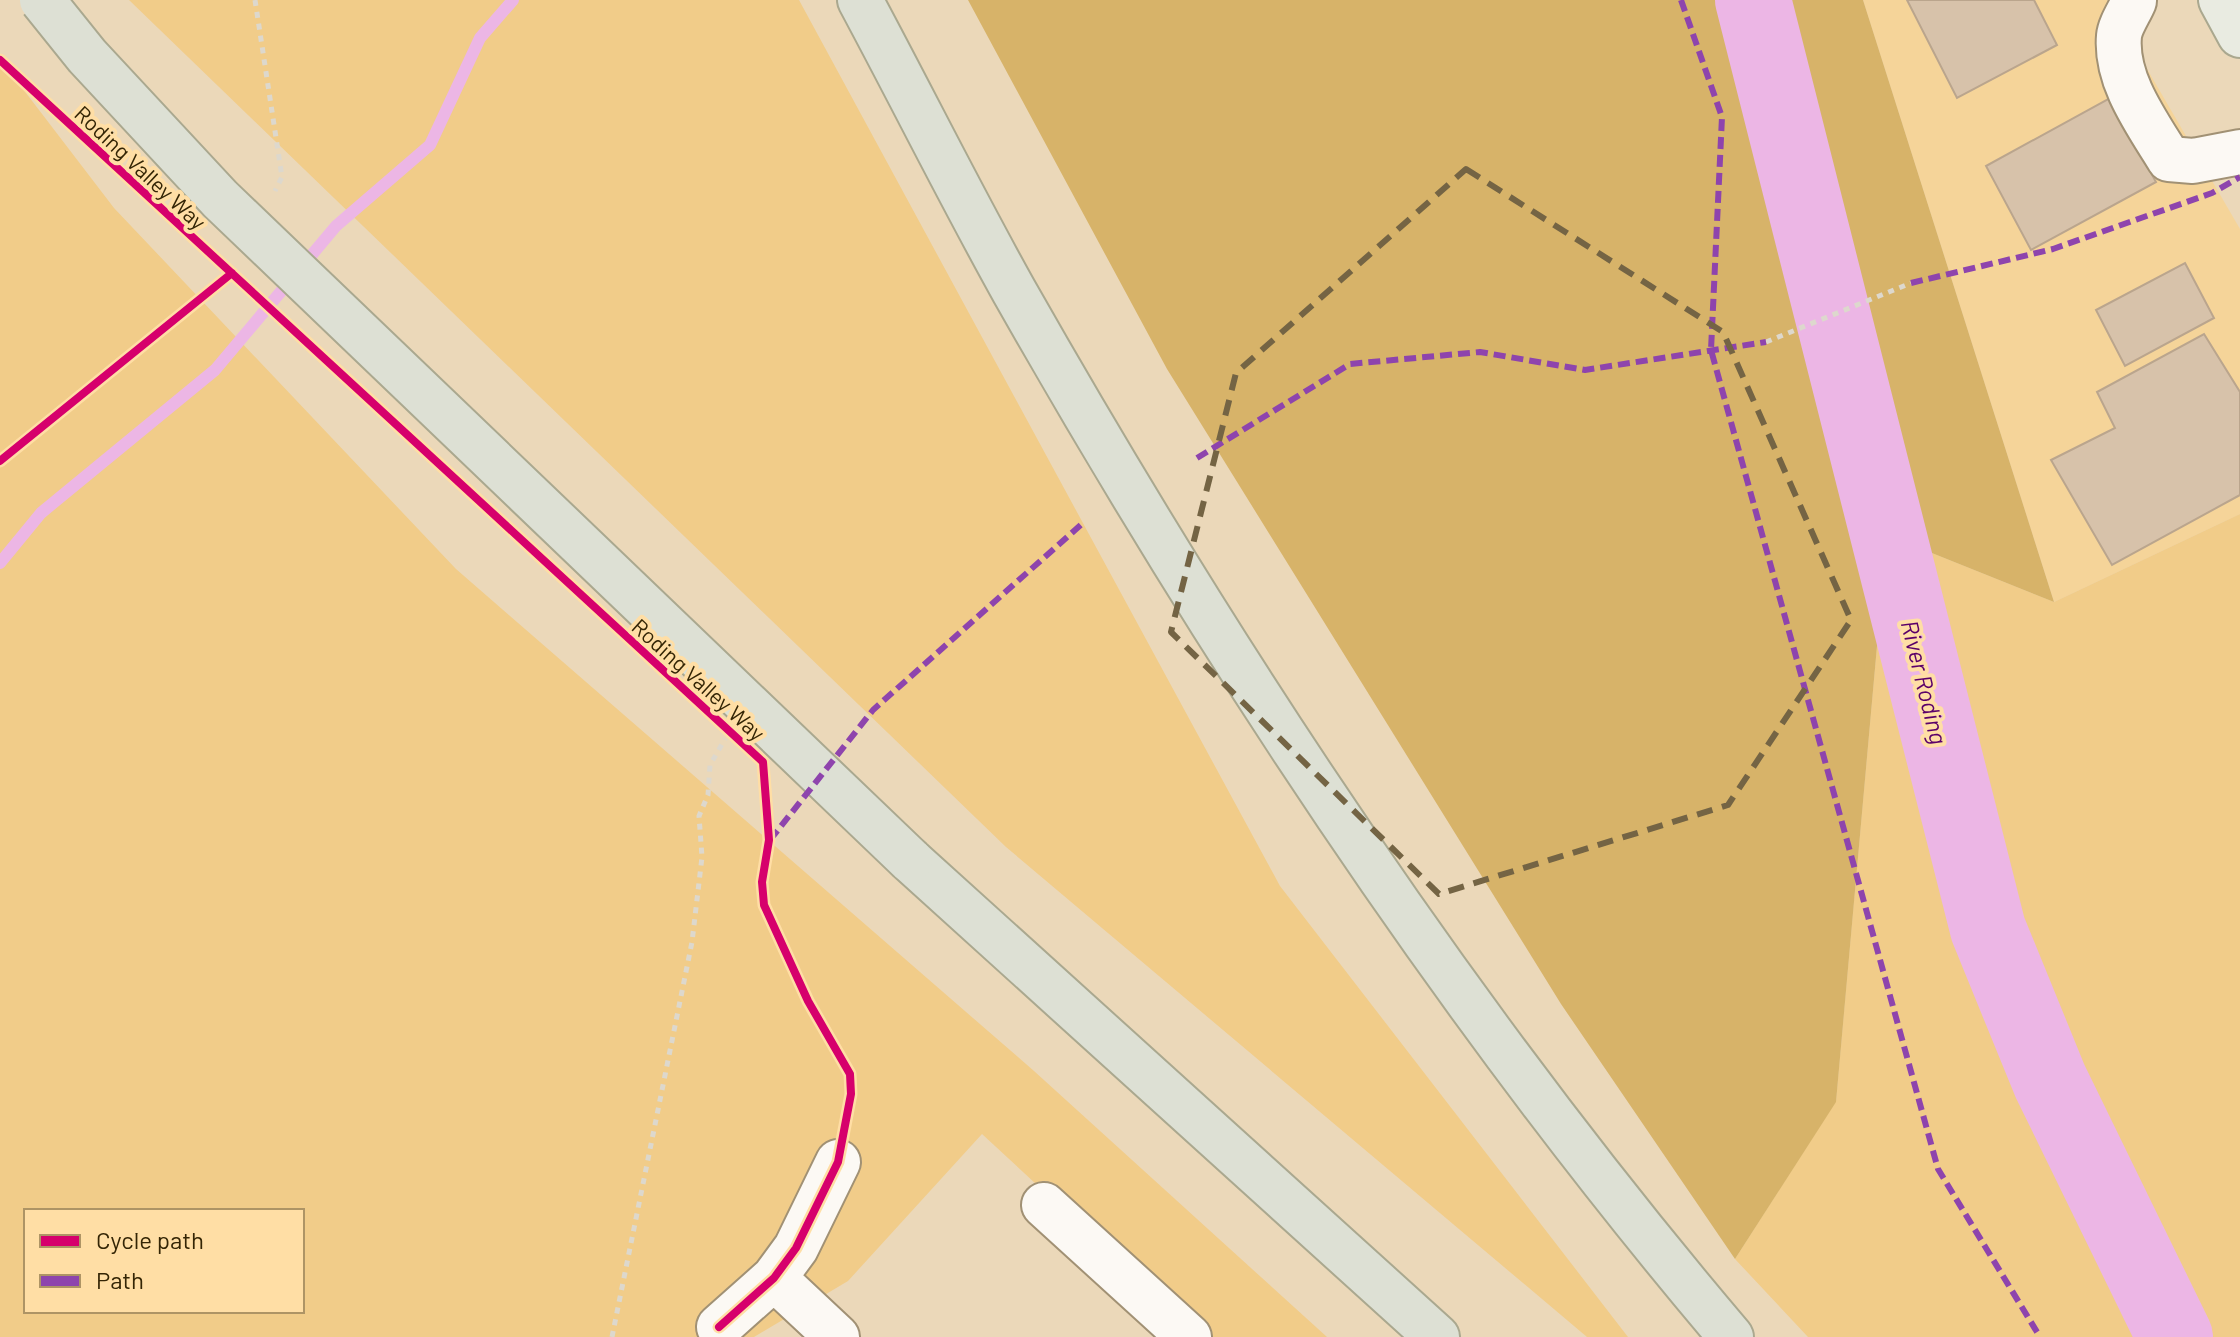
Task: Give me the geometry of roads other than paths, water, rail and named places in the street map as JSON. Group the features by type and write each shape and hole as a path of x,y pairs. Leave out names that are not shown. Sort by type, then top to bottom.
{"highway":[{"path":"42,0 87,56 220,199 910,860 1437,1337"},
{"path":"860,0 1014,290 1206,616 1438,961 1675,1271 1731,1337"}],"main road":[{"path":"2221,0 2240,35"}],"street":[{"path":"2133,0 2119,34 2123,73 2141,113 2169,159 2193,161 2240,152"},
{"path":"719,1327 774,1278 796,1248 832,1175"},
{"path":"1044,1205 1189,1337"},
{"path":"774,1278 837,1337"}],"waterway":[{"path":"0,563 41,513 215,370 336,226 430,145 480,38 513,0"},
{"name":"River Roding","path":"1753,0 1988,929 2050,1081 2175,1337"}]}
